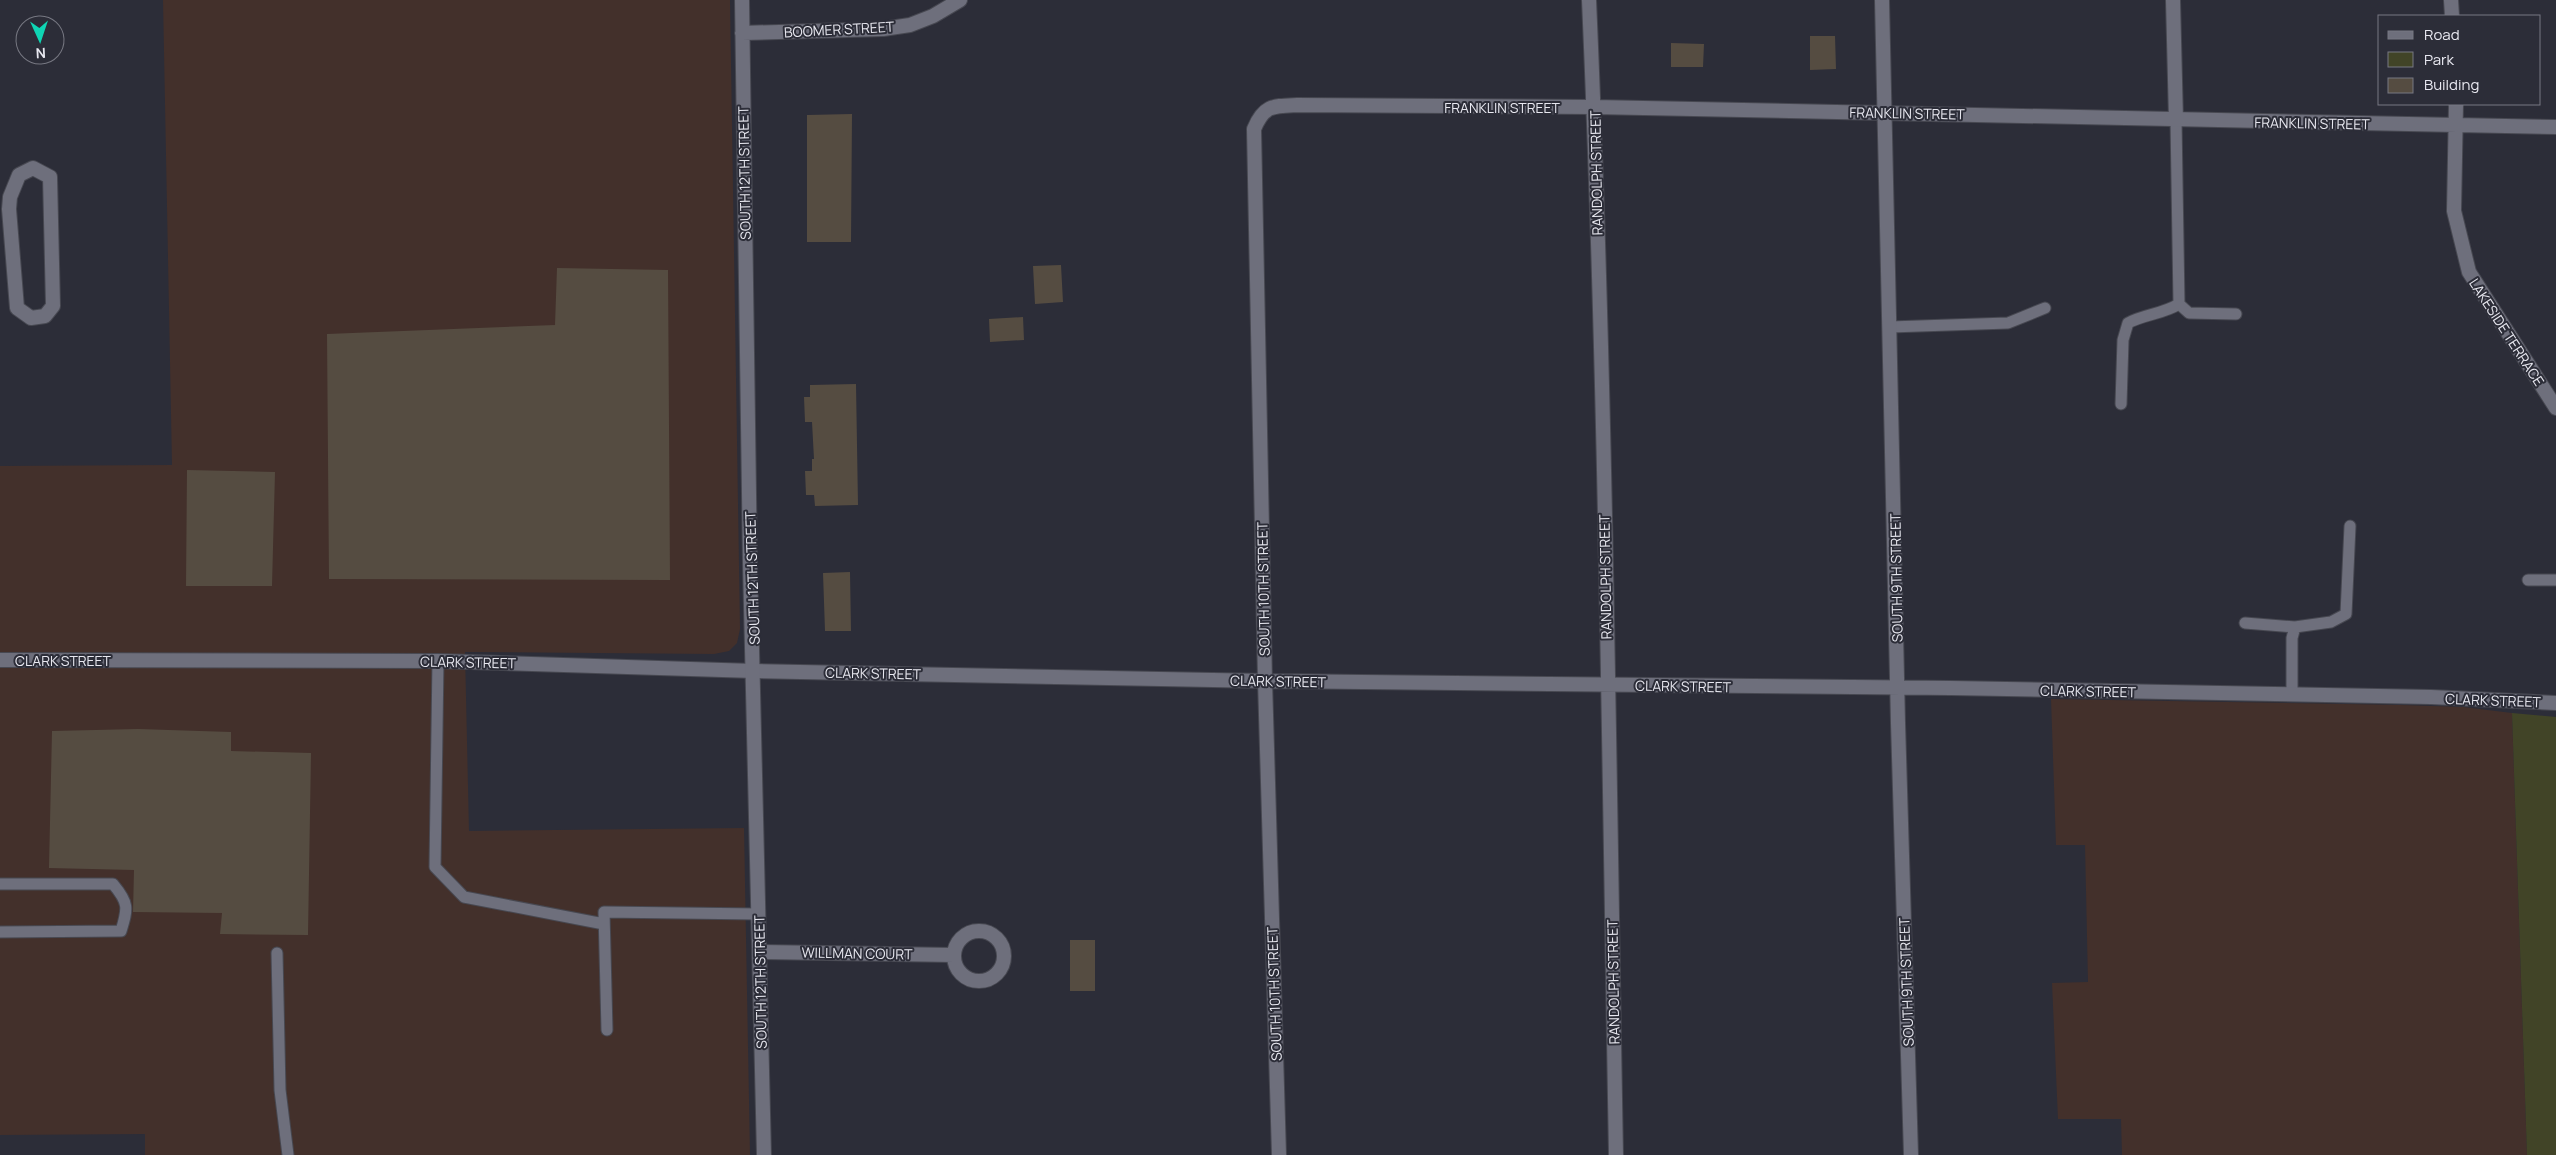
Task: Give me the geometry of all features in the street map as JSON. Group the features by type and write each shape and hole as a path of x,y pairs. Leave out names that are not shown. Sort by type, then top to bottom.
{"street":[{"name":"SOUTH 12TH STREET","path":"742,0 750,555 764,1155"},
{"name":"BOOMER STREET","path":"742,33 883,29 910,25 933,16 960,0"},
{"name":"RANDOLPH STREET","path":"1589,0 1594,107 1608,685 1616,1155"},
{"name":"SOUTH 9TH STREET","path":"1882,0 1897,688 1911,1155"},
{"path":"2173,0 2176,120"},
{"path":"2451,0 2452,15"},
{"name":"FRANKLIN STREET","path":"1260,114 1272,106 1297,105 1594,107 2556,127"},
{"name":"LAKESIDE TERRACE","path":"2456,105 2454,211 2469,272 2556,408"},
{"name":"SOUTH 10TH STREET","path":"1260,114 1254,129 1265,681 1278,1155"},
{"path":"33,168 50,177 53,306 45,316 31,318 17,308 4,209 19,175 33,168"},
{"name":"CLARK STREET","path":"0,660 438,661 754,671 1265,681 2292,694 2556,702"},
{"name":"WILLMAN COURT","path":"760,952 954,955"}],"lane":[{"path":"2176,120 2179,304 2189,313 2236,314"},
{"path":"2121,404 2123,340 2128,323 2144,315 2167,311 2179,304"},
{"path":"1890,327 2008,324 2046,308"},
{"path":"2245,623 2295,626 2331,622 2346,614 2350,526"},
{"path":"2528,580 2556,580"},
{"path":"2292,694 2292,638 2295,626"},
{"path":"438,661 435,867 464,897 604,924"},
{"path":"0,884 113,884 125,898 126,915 121,931 0,932"},
{"path":"607,1030 604,912 758,914"},
{"path":"277,953 280,1090 288,1155"}],"shaded area":[{"path":"163,0 730,0 740,629 737,643 729,651 714,654 465,652 469,831 744,828 750,1155 145,1155 145,1134 0,1135 0,466 172,465"},
{"path":"2051,699 2401,705 2463,707 2512,713 2527,1155 2122,1155 2121,1119 2058,1119 2052,983 2088,982 2085,845 2056,845"}],"green space":[{"path":"2512,713 2556,717 2556,1155 2527,1155"}],"building":[{"path":"1810,36 1835,36 1836,69 1810,70"},
{"path":"1671,43 1704,44 1703,67 1671,67"},
{"path":"852,114 851,242 807,242 807,115"},
{"path":"1061,265 1063,302 1035,304 1033,266"},
{"path":"557,268 668,270 670,580 329,579 327,334 555,325"},
{"path":"1023,317 1024,340 990,342 989,319"},
{"path":"856,384 858,505 815,506 814,495 806,495 805,471 812,471 812,459 814,459 812,422 805,422 804,397 810,397 810,385"},
{"path":"187,470 275,472 272,586 186,586"},
{"path":"850,572 851,631 825,631 823,573"},
{"path":"138,729 231,732 231,751 311,753 308,935 220,934 222,913 133,912 134,870 49,868 52,731"},
{"path":"1070,940 1095,940 1095,991 1070,991"}]}
